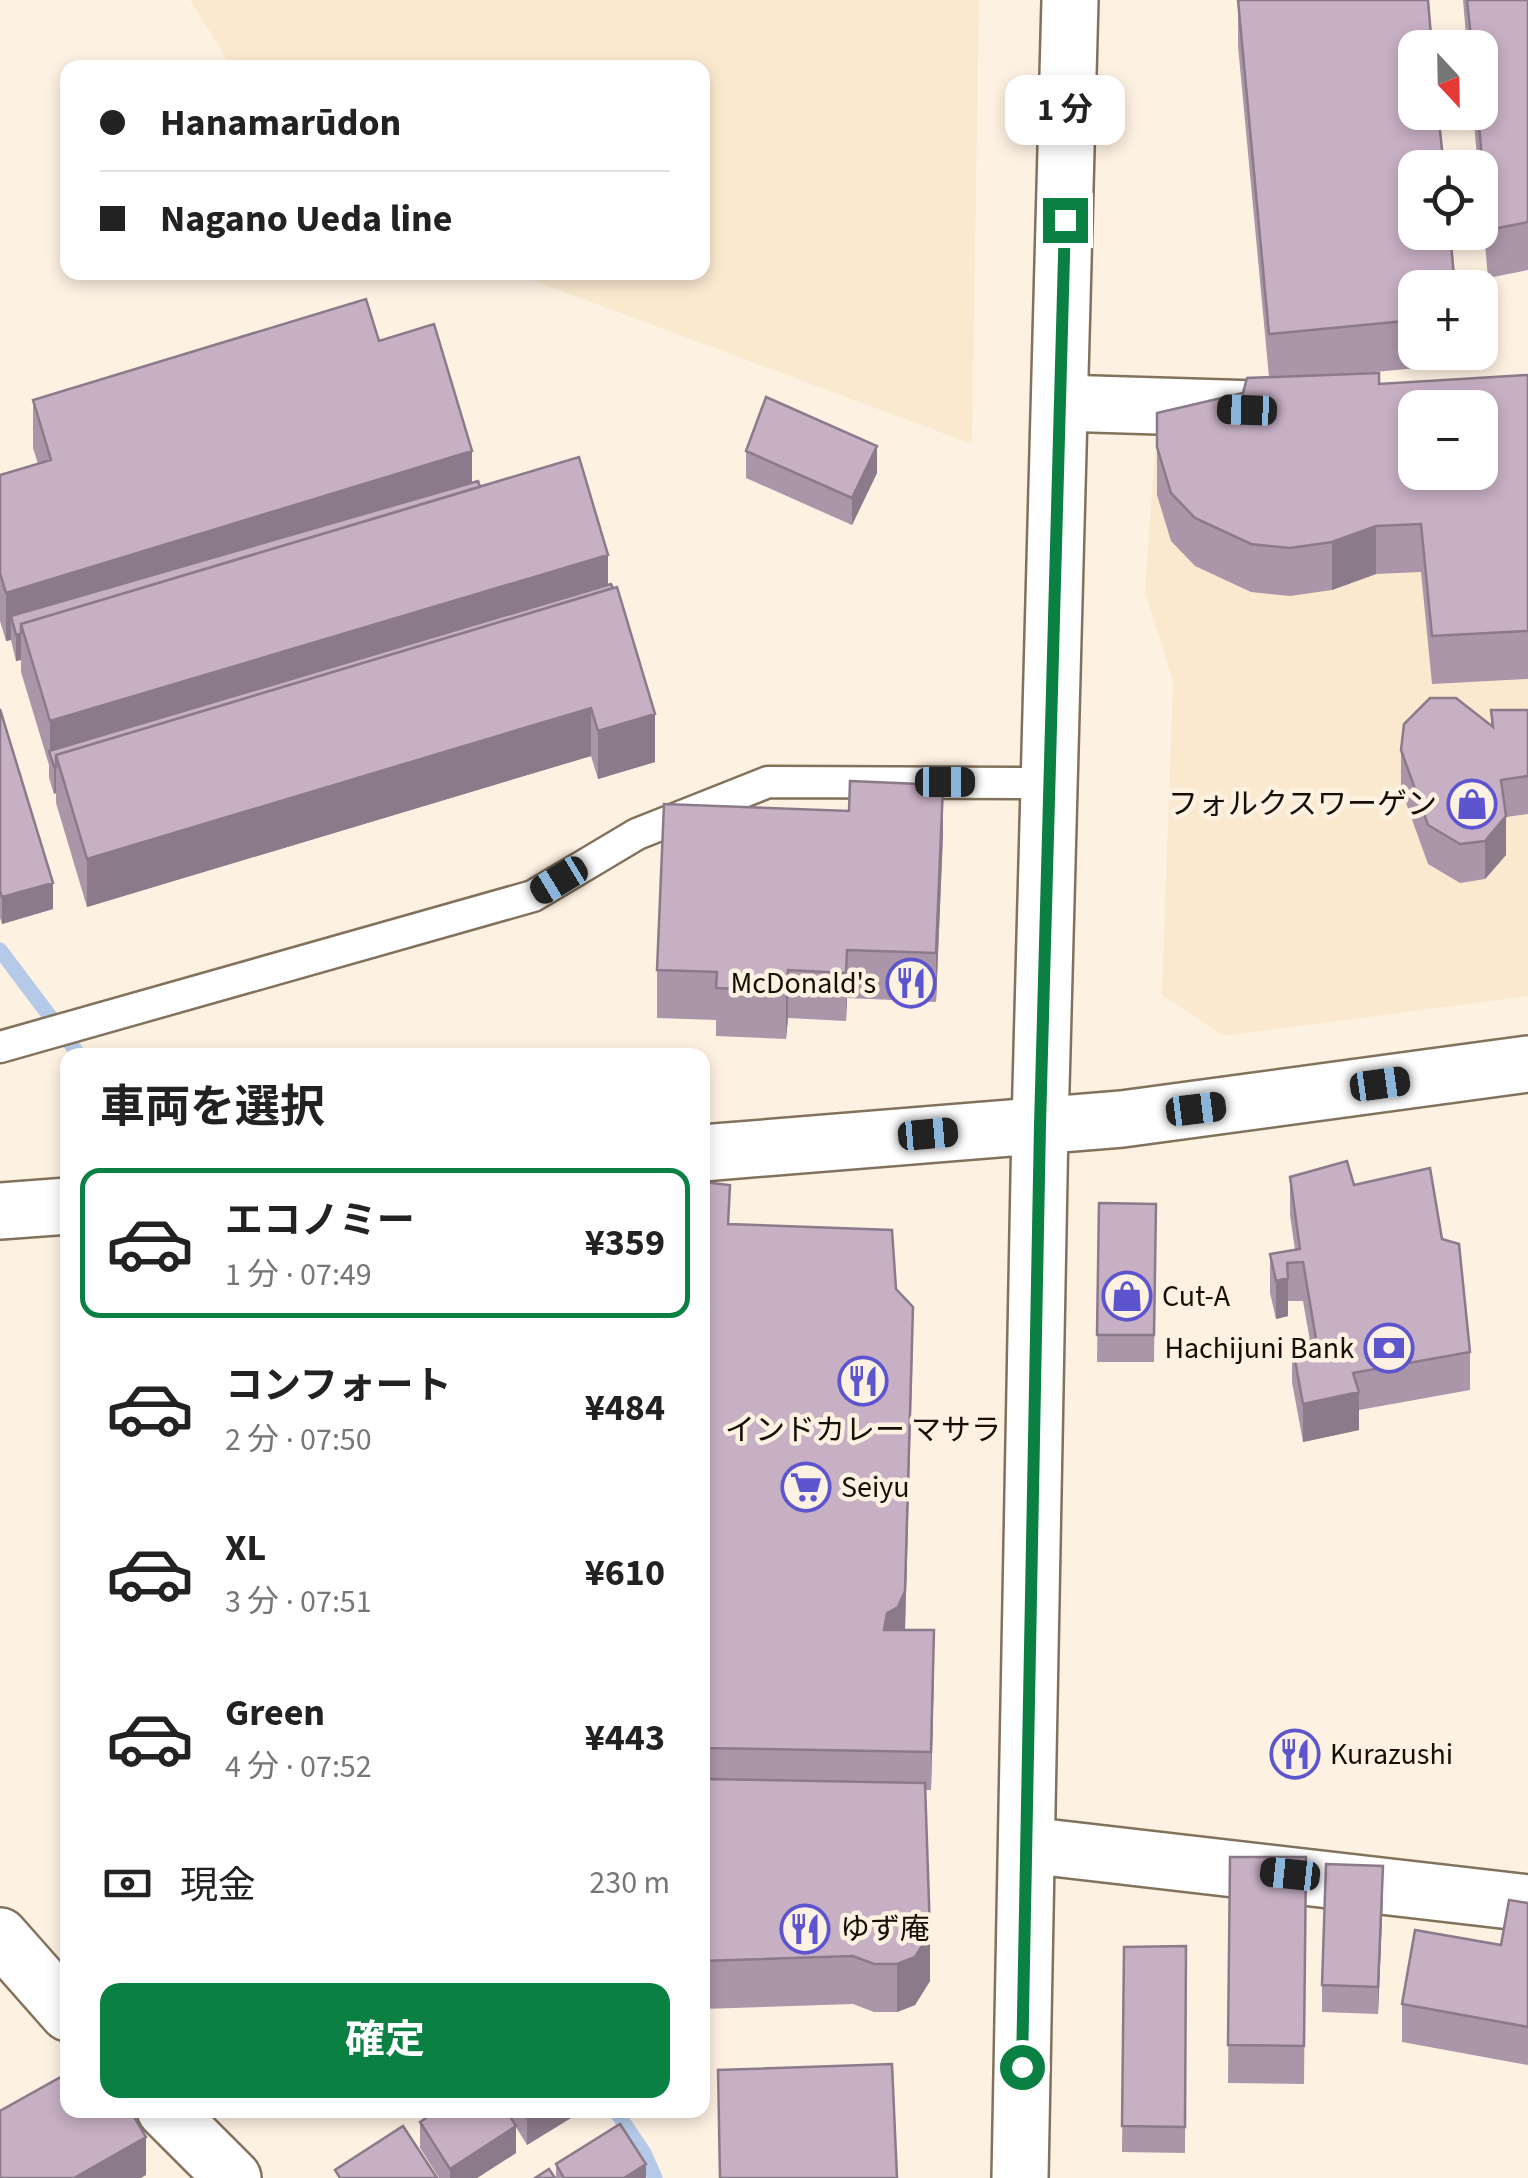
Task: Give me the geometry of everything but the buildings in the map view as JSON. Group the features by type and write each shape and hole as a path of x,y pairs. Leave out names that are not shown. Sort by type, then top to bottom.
{"main road":[{"path":"1020,2178 1040,1125 1070,0"},
{"path":"1060,402 1247,410 1298,405"},
{"path":"710,1152 1122,1119 1528,1064"},
{"path":"0,1212 60,1207"},
{"path":"1027,1845 1528,1903"},
{"path":"0,1936 60,2005"},
{"path":"173,2118 233,2178"}],"lane":[{"path":"0,1048 533,896 637,834 768,782 1051,783"}],"shaded area":[{"path":"190,0 979,0 972,444 532,280 710,280 710,60 228,60"},
{"path":"1528,391 1528,996 1224,1036 1162,995 1173,681 1145,592 1157,424 1398,403 1398,490 1498,490 1498,394"}],"waterway":[{"path":"0,950 74,1048"},
{"path":"620,2118 655,2178"}],"place":[{"name":"フォルクスワーゲン","path":"1472,804"},
{"name":"McDonald's","path":"911,983"},
{"name":"Cut-A","path":"1127,1296"},
{"name":"Hachijuni Bank","path":"1389,1348"},
{"name":"インドカレー マサラ","path":"863,1381"},
{"name":"Seiyu","path":"806,1487"},
{"name":"Kurazushi","path":"1295,1754"},
{"name":"ゆず庵","path":"805,1929"}],"route":[{"path":"1022,2067 1040,1125 1065,220"}]}
